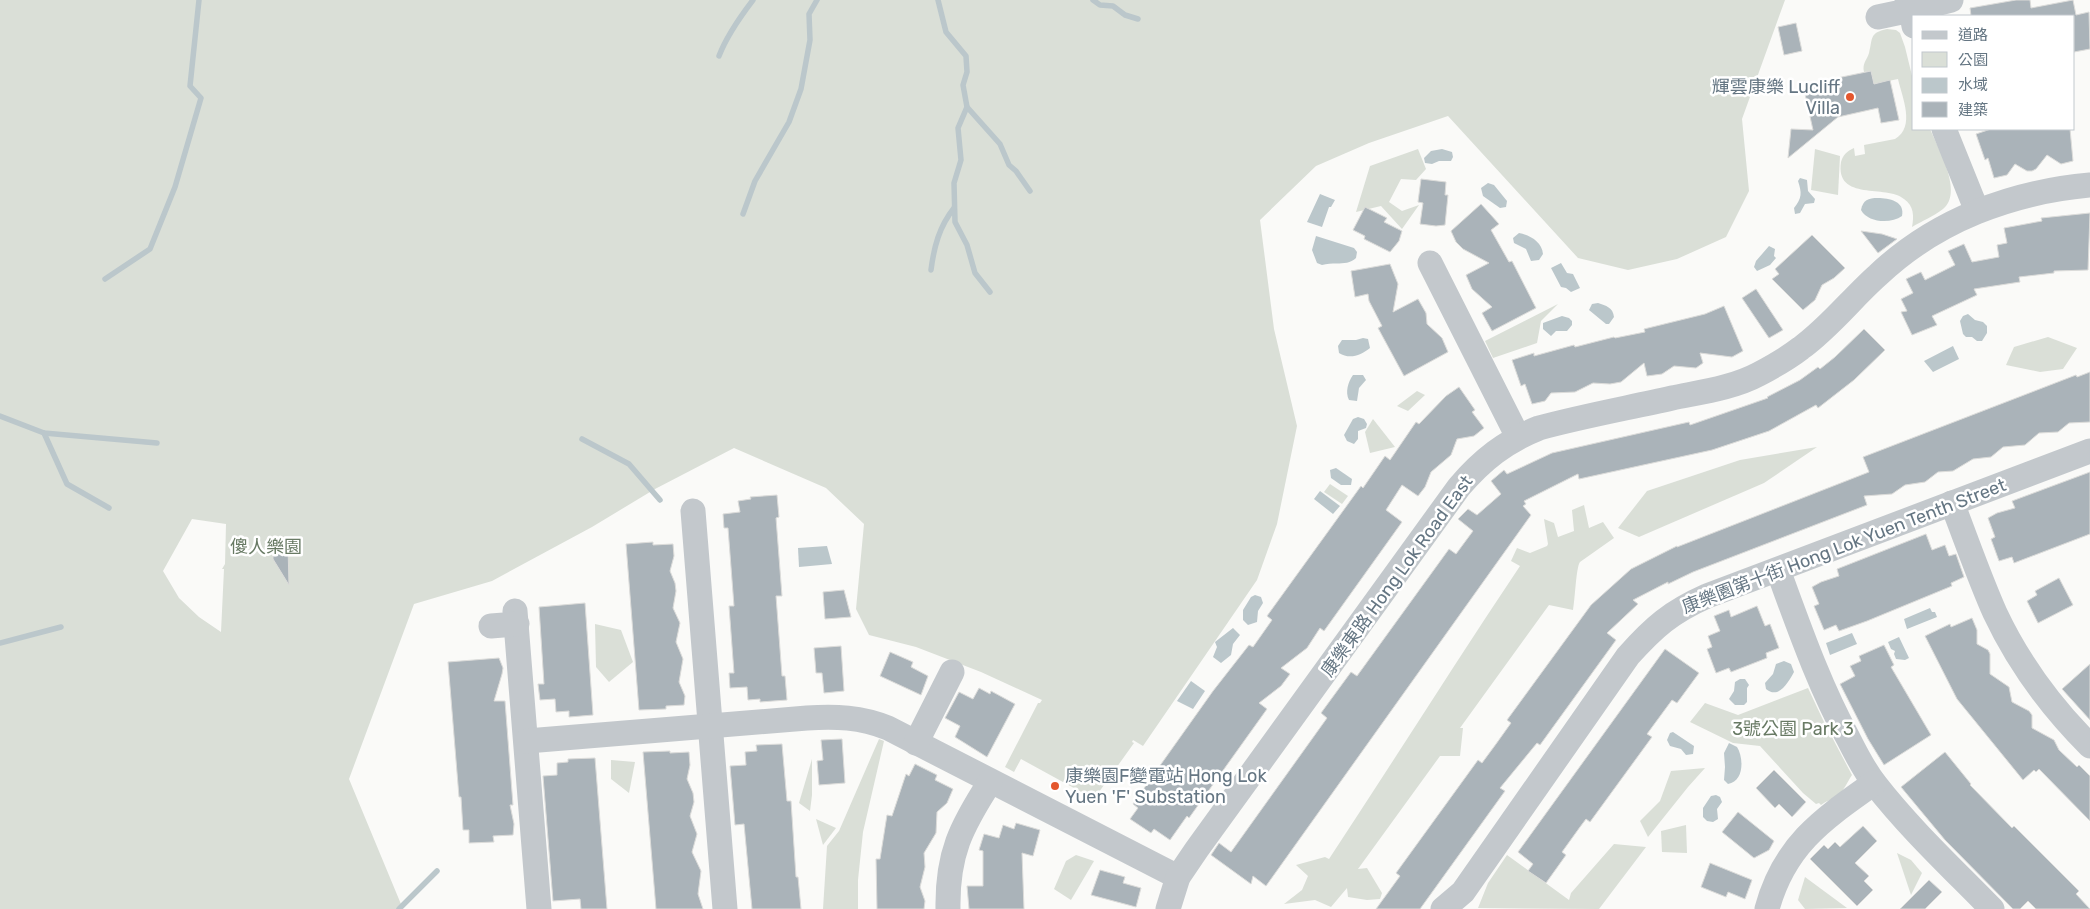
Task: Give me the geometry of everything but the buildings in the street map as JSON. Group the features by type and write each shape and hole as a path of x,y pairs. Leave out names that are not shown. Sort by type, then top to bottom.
{"street":[{"path":"1878,17 1910,12 1951,0"},
{"path":"1944,130 1977,211"},
{"name":"康樂東路 Hong Lok Road East","path":"1168,909 1178,877 1474,469 1518,436 1566,421 1702,392 1757,375 1802,348 1879,274 1923,240 1977,211 2028,194 2090,185"},
{"path":"1430,263 1518,436"},
{"name":"康樂園第十街 Hong Lok Yuen Tenth Street","path":"1444,909 1461,900 1628,656 1649,632 1672,613 1689,604 2090,451"},
{"path":"1952,503 1995,612 2010,640 2042,690 2090,746"},
{"path":"693,511 712,725 725,909"},
{"path":"1778,570 1837,719 1874,783 1912,828 1992,909"},
{"path":"491,626 516,618 540,909"},
{"path":"916,743 952,672"},
{"path":"527,741 836,716 875,723 1178,877"},
{"path":"948,909 949,872 956,843 966,820 990,782"},
{"path":"1767,909 1778,876 1791,854 1807,835 1829,816 1874,783"}],"green space":[{"name":"傻人樂園","path":"0,0 1785,0 1742,119 1749,191 1726,237 1677,259 1628,270 1578,258 1448,116 1369,143 1316,166 1260,220 1274,329 1297,426 1277,524 1257,580 1143,746 1133,740 1132,742 1134,743 1094,799 1021,759 1014,772 1005,767 1038,703 1042,700 981,672 916,647 869,635 856,609 864,524 826,488 734,448 655,489 592,527 492,581 414,604 349,779 403,909 0,909","holes":["192,519 226,524 225,564 222,569 224,569 221,632 199,617 179,598 163,571"]},
{"path":"1887,29 1896,30 1900,33 1912,76 1912,130 1930,130 1943,158 1950,182 1949,202 1943,209 1912,227 1913,212 1910,205 1904,199 1896,195 1854,187 1846,183 1841,174 1841,162 1847,152 1854,148 1855,156 1865,154 1864,145 1895,139 1905,127 1906,111 1898,79 1874,84 1871,71 1864,72 1864,64 1874,34"},
{"path":"1418,149 1426,169 1416,180 1401,179 1389,202 1402,211 1419,205 1402,229 1381,206 1356,212 1370,166"},
{"path":"1815,149 1840,156 1838,195 1811,190"},
{"path":"1558,304 1541,321 1537,343 1493,358 1485,341"},
{"path":"2048,337 2077,348 2063,369 2040,372 2006,365 2014,347"},
{"path":"1417,391 1425,395 1408,411 1397,406"},
{"path":"1373,419 1395,447 1370,453 1365,432"},
{"path":"1817,447 1764,483 1639,537 1618,528 1647,491 1740,460"},
{"path":"1330,484 1348,496 1342,504 1324,492"},
{"path":"1584,505 1589,528 1603,522 1614,538 1580,562 1573,610 1549,605 1460,728 1463,728 1460,756 1440,756 1358,869 1367,868 1382,893 1380,899 1367,900 1348,897 1347,888 1331,907 1315,900 1284,904 1302,890 1308,876 1296,865 1325,857 1329,859 1353,823 1520,566 1511,561 1517,548 1530,553 1547,546 1544,519 1554,523 1558,537 1574,531 1572,510"},
{"path":"595,624 621,630 633,662 609,682 596,667"},
{"name":"3號公園 Park 3","path":"1808,688 1852,775 1841,792 1821,805 1819,803 1816,804 1803,793 1760,746 1733,743 1690,722 1705,703 1738,715"},
{"path":"879,739 884,741 863,832 858,880 858,909 823,909 827,846 839,831"},
{"path":"812,759 812,795 810,811 799,803"},
{"path":"611,760 635,762 629,793 611,779"},
{"path":"1705,768 1648,837 1640,821 1660,801 1671,771"},
{"path":"816,819 836,828 823,845"},
{"path":"1686,825 1687,853 1662,852 1661,831"},
{"path":"1614,844 1646,847 1599,909 1478,908 1488,883 1507,855 1569,900 1571,893"},
{"path":"1897,853 1911,860 1922,873 1911,895"},
{"path":"1076,855 1094,861 1071,900 1054,889 1066,861"},
{"path":"1805,877 1847,908 1805,909 1798,900"}],"water":[{"path":"1442,149 1452,152 1453,157 1451,161 1439,161 1432,164 1425,163 1424,158 1431,151"},
{"path":"1800,178 1807,180 1808,191 1815,199 1814,203 1805,204 1800,213 1795,214 1794,208 1799,201 1800,195 1798,181"},
{"path":"1488,183 1494,185 1507,201 1506,207 1500,208 1483,196 1481,188"},
{"path":"1320,194 1335,200 1331,207 1329,207 1322,227 1307,222"},
{"path":"1878,198 1895,201 1899,204 1902,216 1886,221 1869,218 1861,210 1862,207 1869,199"},
{"path":"1519,233 1531,237 1538,243 1543,254 1539,260 1531,261 1526,249 1514,243 1513,238"},
{"path":"1316,236 1354,248 1357,252 1356,258 1344,263 1322,265 1317,263 1312,250"},
{"path":"1769,246 1775,249 1774,256 1776,258 1770,265 1757,271 1754,267 1756,261"},
{"path":"1561,263 1567,273 1573,274 1580,288 1571,292 1561,287 1551,268"},
{"path":"1598,303 1609,307 1612,311 1614,317 1609,324 1606,324 1589,310 1592,304"},
{"path":"1968,314 1987,326 1987,333 1982,341 1966,337 1963,334 1960,321 1963,316"},
{"path":"1562,316 1572,321 1572,325 1567,331 1556,331 1551,336 1543,329 1543,323"},
{"path":"1368,339 1370,348 1367,351 1351,356 1339,353 1338,346 1342,340"},
{"path":"1953,346 1959,359 1933,372 1924,361"},
{"path":"1353,375 1363,375 1366,380 1359,388 1357,401 1349,400 1347,394 1348,384"},
{"path":"1358,417 1364,419 1367,424 1366,428 1358,431 1358,439 1354,444 1347,441 1344,435 1353,419"},
{"path":"1336,468 1352,479 1351,485 1341,485 1331,478 1330,470"},
{"path":"1320,491 1340,506 1333,514 1314,499"},
{"path":"827,546 832,564 799,567 798,548"},
{"path":"1255,595 1261,597 1263,603 1258,611 1257,622 1248,625 1243,620 1243,610 1251,597"},
{"path":"1930,608 1937,617 1907,629 1904,619"},
{"path":"1233,628 1240,635 1233,644 1231,655 1221,663 1213,657 1217,647 1215,642"},
{"path":"1852,633 1857,644 1830,655 1826,643"},
{"path":"1899,637 1909,658 1905,660 1896,659 1895,651 1891,649 1888,642"},
{"path":"1784,661 1791,664 1794,672 1783,688 1779,691 1771,692 1766,689 1765,683 1773,674 1776,664"},
{"path":"1745,679 1749,685 1747,688 1747,702 1744,705 1735,705 1729,699 1734,691 1735,682"},
{"path":"1191,681 1205,691 1193,709 1177,701"},
{"path":"1673,732 1694,746 1693,754 1686,755 1681,749 1670,746 1667,740 1670,733"},
{"path":"1729,743 1737,747 1741,757 1741,769 1737,779 1728,784 1724,780 1724,753"},
{"path":"1716,795 1720,797 1722,802 1717,809 1718,819 1713,822 1707,821 1703,817 1703,808 1711,796"}],"waterway":[{"path":"105,279 150,249 175,187 201,98 190,86 199,0"},
{"path":"719,56 730,34 753,0"},
{"path":"743,214 755,181 789,122 801,89 810,40 809,14 817,0"},
{"path":"938,0 946,32 966,56 967,72 963,85 967,107 958,128 961,160 954,183 955,222 967,245 975,273 990,292"},
{"path":"1093,0 1100,5 1113,6 1125,15 1138,19"},
{"path":"967,107 1000,144 1009,165 1016,171 1030,191"},
{"path":"931,270 938,238 944,222 954,208"},
{"path":"0,416 44,433 157,443"},
{"path":"44,433 67,484 109,508"},
{"path":"582,439 629,464 660,500"},
{"path":"0,643 61,627"},
{"path":"399,909 437,871"}],"place":[{"name":"輝雲康樂 Lucliff Villa","path":"1850,97"},
{"name":"康樂園F變電站 Hong Lok Yuen 'F' Substation","path":"1055,786"}]}
